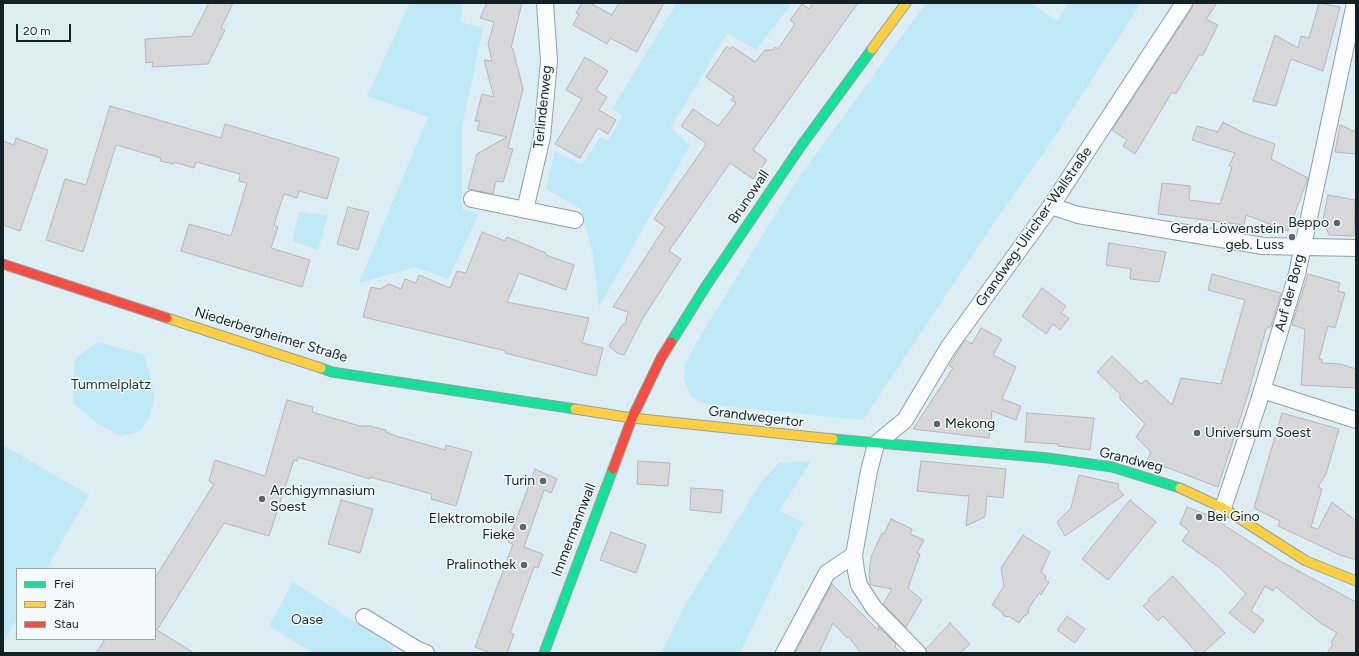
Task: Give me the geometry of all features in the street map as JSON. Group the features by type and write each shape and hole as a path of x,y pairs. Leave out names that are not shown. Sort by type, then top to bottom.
{"street":[{"name":"Terlindenweg","path":"525,210 542,137 549,62 545,3"},
{"name":"Brunowall","path":"632,418 661,358 706,286 801,146 906,3"},
{"name":"Grandweg-Ulricher-Wallstraße","path":"876,444 905,420 948,348 1051,206 1184,3"},
{"name":"Auf der Borg","path":"1223,508 1262,390 1297,274 1355,3"},
{"path":"472,199 575,220"},
{"path":"1051,206 1078,216 1263,246 1356,248"},
{"name":"Niederbergheimer Straße","path":"3,264 332,372 433,386 632,418"},
{"path":"1262,390 1356,420"},
{"name":"Grandwegertor","path":"632,418 876,444"},
{"name":"Immermannwall","path":"544,653 571,577 632,418"},
{"path":"876,444 869,471 854,555 859,585 874,608 918,653"},
{"name":"Grandweg","path":"876,444 1048,458 1112,467 1180,488 1223,508 1306,561 1356,581"},
{"path":"784,653 828,572 854,555"},
{"path":"364,617 418,650 426,653"}],"green space":[{"path":"410,3 462,3 461,22 483,28 462,127 462,209 479,214 448,279 415,267 359,283 428,117 367,96"},
{"path":"677,3 792,3 756,50 727,33 671,128 690,145 599,307 593,254 581,209 546,189 555,151 582,165 600,137 608,141 622,116 612,109"},
{"path":"926,3 1032,3 1057,21 1068,3 1141,3 1054,138 996,220 863,420 704,404 690,396 684,379 685,365 696,343 795,183"},
{"path":"299,212 328,215 318,250 292,241"},
{"name":"Tummelplatz","path":"98,342 144,355 151,378 154,399 150,416 140,431 121,436 98,424 73,403 73,379 76,358"},
{"path":"3,445 89,495 47,568 16,568 16,621 3,643"},
{"path":"811,461 779,511 803,522 740,653 661,653 685,605 760,484 779,463"},
{"name":"Oase","path":"293,582 394,647 391,653 313,653 269,626"}],"building":[{"path":"209,3 233,3 221,28 225,30 208,64 152,67 153,62 146,63 145,39 192,36"},
{"path":"487,3 522,3 511,48 513,49 523,89 508,148 513,149 503,182 496,181 493,194 468,189 477,154 507,137 477,130 480,121 475,121 482,94 494,97 484,60 492,61 488,44 494,22 480,18"},
{"path":"582,3 590,3 612,15 619,3 664,3 637,52 610,38 607,44 573,25 579,14 576,13"},
{"path":"813,3 858,3 753,150 767,160 753,179 730,163 669,251 681,259 643,318 624,355 617,353 609,346 623,324 625,325 628,312 613,307 665,227 654,219 706,143 681,126 693,109 718,126 736,103 731,100 734,97 706,77 727,46 730,49 732,46 755,62 765,50 773,50 775,47 778,49 795,24 790,20 802,4 809,9"},
{"path":"1193,3 1217,3 1206,19 1218,25 1203,55 1199,55 1176,94 1172,92 1135,154 1123,146 1127,140 1112,130 1192,8"},
{"path":"1319,3 1340,7 1323,71 1291,59 1276,106 1253,101 1275,35 1298,48 1301,36 1309,38"},
{"path":"585,57 608,71 596,90 607,97 599,110 616,120 608,134 598,128 580,158 555,144 582,99 566,90"},
{"path":"110,106 221,138 225,124 339,158 327,199 299,191 297,198 284,194 274,225 278,227 271,248 310,260 302,287 181,251 189,224 231,236 247,183 239,181 240,174 196,162 194,168 174,162 174,164 160,161 161,158 116,145 83,252 46,240 65,179 86,185"},
{"path":"1223,122 1244,133 1275,144 1271,159 1308,178 1288,231 1246,215 1244,225 1158,214 1162,183 1190,186 1189,200 1220,204 1232,167 1229,166 1235,153 1192,140 1197,126 1218,132"},
{"path":"1340,125 1356,132 1356,154 1335,152"},
{"path":"16,138 48,150 20,231 3,225 3,141 14,145"},
{"path":"1328,195 1355,200 1354,236 1329,235 1323,220"},
{"path":"348,207 369,212 358,250 337,244"},
{"path":"482,232 505,241 507,237 546,253 546,255 574,265 566,290 519,273 507,302 589,318 582,343 603,348 596,376 505,353 506,351 363,317 371,287 380,289 389,284 401,289 405,279 416,283 419,275 450,288 457,271 466,273"},
{"path":"1109,243 1166,252 1159,282 1130,279 1131,269 1106,265"},
{"path":"1212,274 1281,293 1271,326 1266,329 1248,394 1218,487 1147,460 1151,452 1136,437 1145,424 1120,399 1120,394 1097,372 1112,356 1141,384 1146,380 1172,405 1181,378 1221,384 1245,300 1208,290"},
{"path":"1308,274 1340,283 1338,291 1345,293 1335,328 1328,326 1319,359 1322,359 1322,363 1340,364 1356,369 1356,388 1301,385 1305,329 1292,325"},
{"path":"1042,288 1066,306 1061,313 1069,318 1060,330 1053,324 1046,334 1022,316"},
{"path":"981,328 1002,339 993,355 1016,367 1002,399 1021,406 1016,420 992,411 989,438 913,429 953,368 949,366 965,340 972,344"},
{"path":"287,400 313,407 312,412 360,426 370,426 386,430 386,432 396,436 445,450 446,445 472,452 456,506 431,499 432,494 370,477 370,479 298,457 297,461 294,460 269,536 224,523 157,630 194,653 96,653 104,640 156,640 156,576 214,484 209,481 215,460 265,476"},
{"path":"1027,413 1094,418 1090,450 1058,446 1058,444 1025,442"},
{"path":"1282,413 1339,429 1326,474 1318,487 1322,489 1311,527 1318,529 1332,502 1356,521 1356,560 1340,555 1278,526 1280,521 1254,508"},
{"path":"638,461 670,463 668,486 637,484"},
{"path":"921,461 1006,469 1003,498 987,496 985,517 966,526 969,495 966,496 917,491"},
{"path":"535,469 557,479 551,493 544,490 524,547 543,554 538,568 534,567 510,633 514,634 507,653 490,653 475,647 513,544 508,542"},
{"path":"1079,475 1119,484 1118,489 1124,495 1065,536 1057,522 1071,508"},
{"path":"691,488 723,490 721,513 690,510"},
{"path":"341,500 373,509 360,553 328,544"},
{"path":"1130,500 1156,522 1108,580 1082,559"},
{"path":"1187,507 1210,516 1280,561 1356,602 1356,653 1327,653 1333,644 1331,642 1337,633 1319,622 1276,587 1273,591 1265,586 1251,611 1264,620 1254,633 1229,613 1246,594 1220,568 1182,541 1189,531 1180,524"},
{"path":"891,519 912,529 910,534 924,540 917,553 920,554 908,588 922,600 906,627 883,604 892,589 871,585 869,576 871,557 882,533 884,534"},
{"path":"611,532 646,545 636,573 600,560"},
{"path":"1023,535 1050,552 1041,572 1046,576 1045,579 1049,582 1041,595 1039,593 1029,608 1028,614 1023,617 1019,623 1010,617 1004,616 1002,612 992,605 1004,586 1001,568"},
{"path":"1173,576 1225,633 1203,653 1197,653 1163,616 1158,621 1143,606 1149,601 1148,599"},
{"path":"832,584 879,631 878,626 896,644 895,647 901,653 861,653 848,636 847,638 833,623 819,653 795,653"},
{"path":"1067,616 1085,629 1075,643 1057,630"},
{"path":"950,623 970,644 960,653 927,653 926,649"}],"traffic: fast":[{"path":"671,342 706,286 801,146 872,49"},
{"path":"321,368 332,372 575,409"},
{"path":"833,439 1048,458 1112,467 1180,488"},
{"path":"544,653 613,469"}],"traffic: slow":[{"path":"872,49 906,3"},
{"path":"167,318 321,368"},
{"path":"575,409 632,418 833,439"},
{"path":"1180,488 1223,508 1306,561 1356,581"}],"traffic: jam":[{"path":"3,264 167,318"},
{"path":"613,469 632,418 661,358 671,342"}],"place":[{"name":"Beppo","path":"1337,223"},
{"name":"Gerda Löwenstein geb. Luss","path":"1292,237"},
{"name":"Mekong","path":"937,424"},
{"name":"Universum Soest","path":"1197,433"},
{"name":"Turin","path":"543,481"},
{"name":"Archigymnasium Soest","path":"262,499"},
{"name":"Bei Gino","path":"1199,517"},
{"name":"Elektromobile Fieke","path":"523,527"},
{"name":"Pralinothek","path":"524,565"}]}
